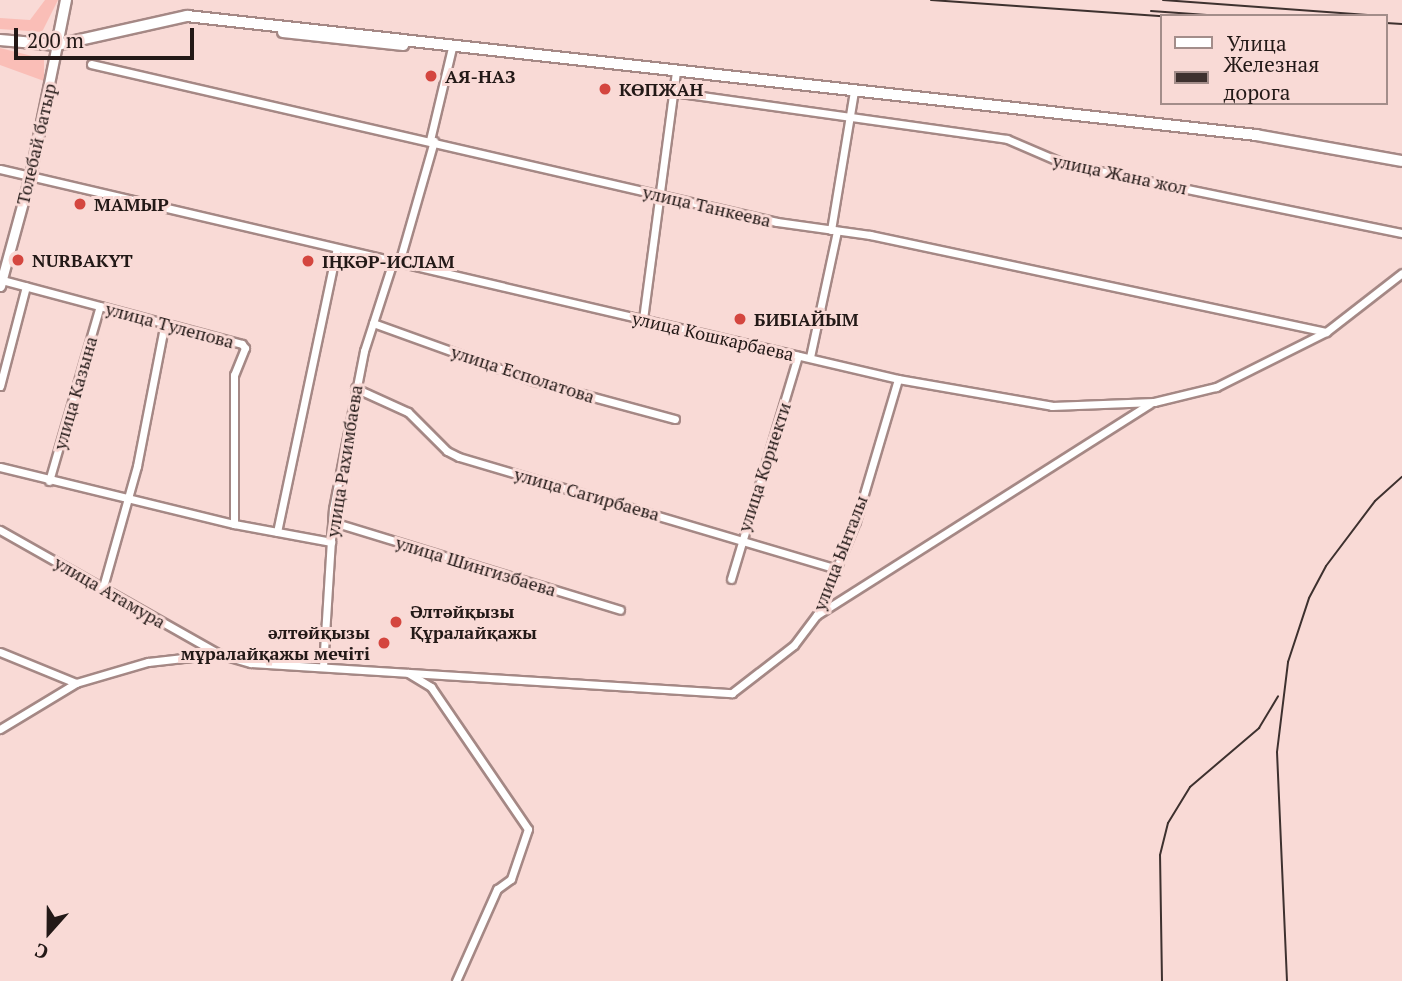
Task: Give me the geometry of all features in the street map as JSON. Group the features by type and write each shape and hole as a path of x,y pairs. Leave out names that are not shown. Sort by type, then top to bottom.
{"main road":[{"name":"Толебай батыр","path":"57,45 66,0"},
{"path":"0,40 57,45 160,19 212,18 374,40 1256,135 1402,161"}],"street":[{"name":"Толебай батыр","path":"1,283 30,176 57,45"},
{"name":"улица Рахимбаева","path":"323,667 333,522 355,388 373,323 396,262 432,141 452,48"},
{"name":"улица Танкеева","path":"91,64 432,141 659,196 1326,332"},
{"path":"643,319 676,72"},
{"path":"810,358 834,230 854,91"},
{"name":"улица Жана жол","path":"673,92 1007,139 1065,164 1402,233"},
{"name":"улица Кошкарбаева","path":"0,169 898,379 1021,403 1085,406 1154,402 1216,387 1326,332 1402,273"},
{"path":"276,532 337,248"},
{"name":"улица Тулепова","path":"1,283 26,286 165,322 236,341 245,348 234,375 234,524"},
{"path":"0,386 26,286"},
{"name":"улица Казына","path":"49,481 100,306"},
{"path":"103,587 128,500 165,322"},
{"name":"улица Есполатова","path":"373,323 534,381 675,419"},
{"name":"улица Корнекти","path":"731,579 798,356"},
{"name":"улица Ынталы","path":"407,673 732,693 794,645 817,615 856,521 898,379"},
{"name":"улица Сагирбаева","path":"355,388 408,412 447,451 459,457 836,569"},
{"path":"817,615 1154,402"},
{"path":"0,467 128,500 331,542"},
{"name":"улица Шингизбаева","path":"333,522 620,610"},
{"name":"улица Атамура","path":"0,530 219,654"},
{"path":"0,652 76,683"},
{"path":"0,729 76,683 148,662 219,654 251,663 407,673 431,687 528,829 511,879 497,889 456,981"}],"shaded area":[{"path":"45,0 58,0 42,32 0,29 0,18 30,20"},
{"path":"0,48 44,59 44,81 0,65"}],"railway":[{"path":"931,0 1160,16"},
{"path":"1163,0 1354,14"},
{"path":"1151,11 1193,14"},
{"path":"1388,23 1402,24"},
{"path":"1287,981 1277,752 1288,662 1309,598 1326,566 1375,501 1402,477"},
{"path":"1162,981 1160,855 1168,823 1190,787 1259,728 1278,696"}],"place":[{"name":"АЯ-НАЗ","path":"431,76"},
{"name":"КӨПЖАН","path":"605,89"},
{"name":"МАМЫР","path":"80,204"},
{"name":"NURBAKYT","path":"18,260"},
{"name":"ІҢКӘР-ИСЛАМ","path":"308,261"},
{"name":"БИБІАЙЫМ","path":"740,319"},
{"name":"Әлтәйқызы Құралайқажы","path":"396,622"},
{"name":"әлтөйқызы мұралайқажы мечіті","path":"384,643"}]}
